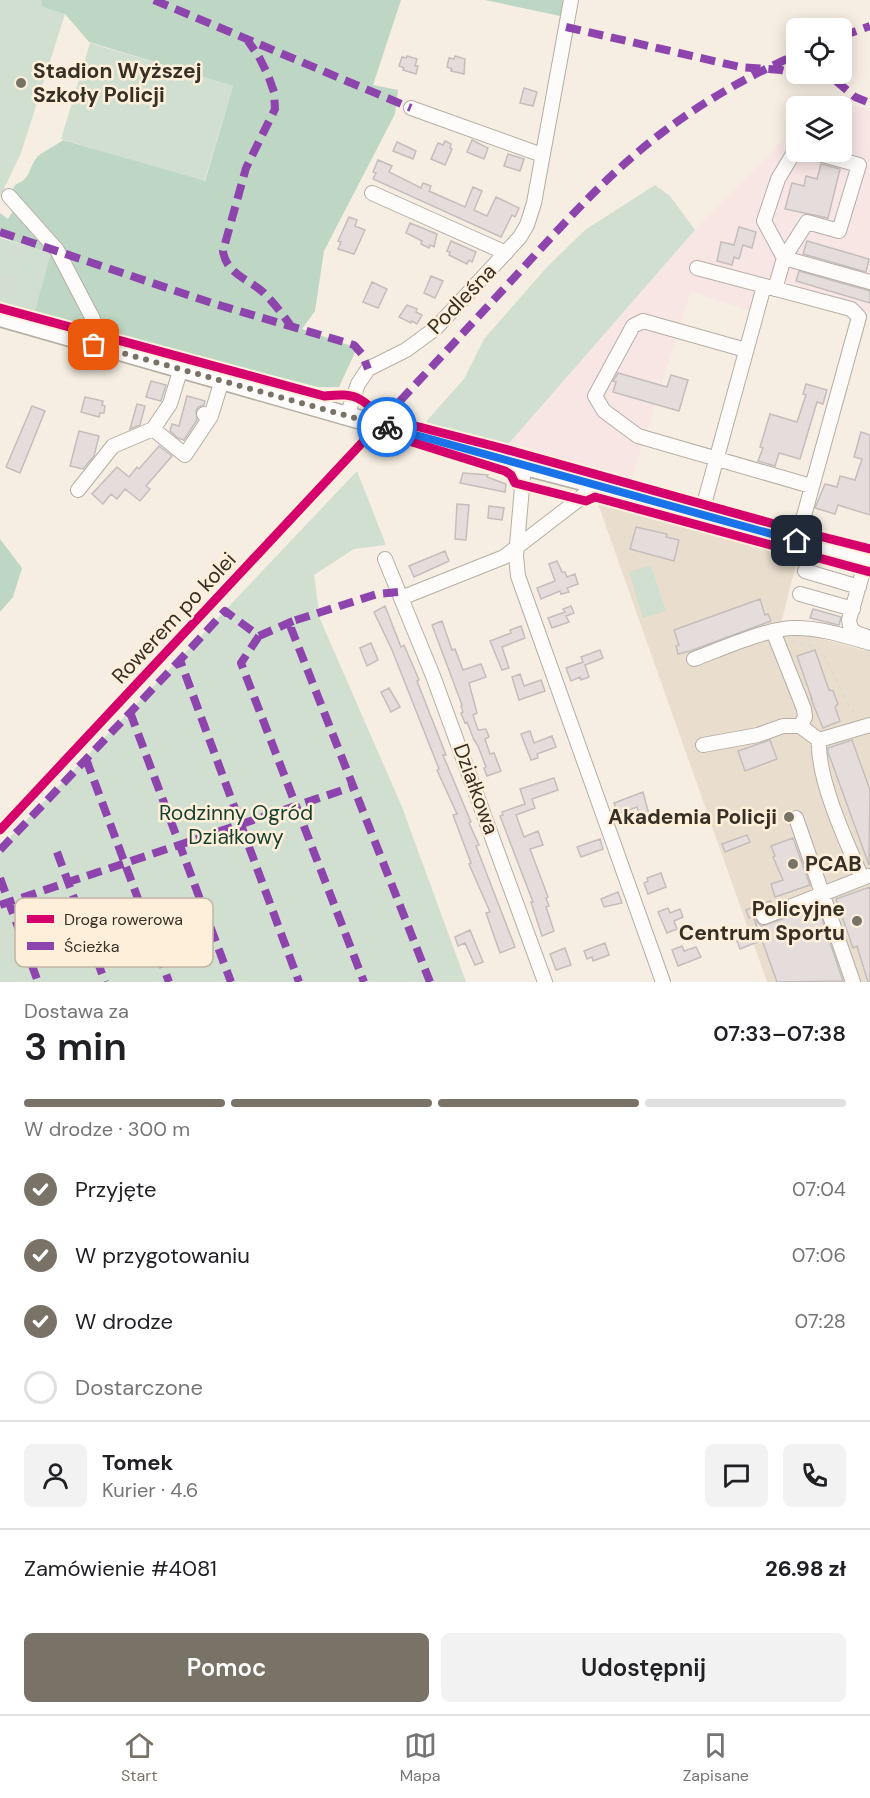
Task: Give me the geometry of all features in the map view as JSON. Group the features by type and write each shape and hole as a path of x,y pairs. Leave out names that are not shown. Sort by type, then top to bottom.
{"main road":[{"path":"0,304 94,345 868,561"}],"street":[{"name":"Podleśna","path":"347,416 358,384 368,369 406,350 436,328 523,232 531,214 570,3"},
{"path":"411,108 542,155"},
{"path":"788,162 778,179 764,221 784,258 870,282"},
{"path":"701,514 746,350 770,288 784,258 807,222 839,231 859,165 848,162"},
{"path":"372,193 506,253"},
{"path":"9,196 57,250 93,319 96,333 94,345"},
{"path":"697,268 851,309 859,317 797,541"},
{"path":"746,350 643,321 633,326 595,396 604,411 638,436 811,486"},
{"path":"78,490 113,446 153,429 176,406 181,368"},
{"path":"153,429 185,455 222,380"},
{"path":"524,465 517,547 518,576 663,982"},
{"path":"401,598 504,557 578,500 595,484"},
{"name":"Działkowa","path":"385,559 442,698 545,982"},
{"path":"868,561 849,620 854,633 870,637"},
{"path":"805,571 859,587"},
{"path":"800,594 852,609"},
{"path":"694,658 791,628 811,628 870,643"},
{"path":"774,634 795,681 804,709 805,717 800,726"},
{"path":"819,740 868,725"},
{"path":"703,745 758,735 783,726 800,726 819,740"},
{"path":"764,917 866,876 848,846 829,792 818,754 819,740"},
{"path":"796,818 853,982"}],"path":[{"path":"0,304 11,294 22,256 19,246 21,239"},
{"path":"0,304 11,253 19,246"},
{"path":"11,253 22,256"},
{"path":"774,634 818,648 826,658 847,704 868,725"}],"shaded area":[{"path":"852,105 870,110 870,312 762,280 753,312 691,291 632,478 509,443 695,230 786,136 786,162 852,162"},
{"name":"Akademia Policji","path":"597,501 798,557 780,627 870,652 870,982 767,982"}],"green space":[{"name":"Stadion Wyższej Szkoły Policji","path":"0,0 41,0 65,14 21,153 0,197"},
{"path":"41,0 401,0 373,85 398,90 395,114 324,251 315,311 302,329 357,348 339,387 318,387 34,314 51,253 0,237 0,213 8,219 14,209 10,197 15,185 25,179 38,156 63,140 205,181 233,86 89,42 65,14 43,7"},
{"path":"485,0 568,0 565,17"},
{"path":"90,43 233,86 204,182 61,139"},
{"path":"655,185 670,196 695,230 504,449 423,425 464,379 484,339 547,267 585,230"},
{"path":"0,238 52,253 34,314 0,304"},
{"name":"Rodzinny Ogród Działkowy","path":"357,471 386,545 354,549 314,575 320,619 402,807 466,982 0,982 0,848"},
{"path":"0,539 22,568 13,597 0,612"},
{"path":"651,565 666,611 643,618 629,572"}],"building":[{"path":"455,56 465,59 464,74 451,71 452,69 447,67 449,58 454,59"},
{"path":"402,57 417,59 416,74 403,70 404,68 399,66"},
{"path":"524,88 537,92 533,106 520,103"},
{"path":"472,140 488,148 484,159 467,152"},
{"path":"445,141 451,144 452,149 445,165 431,159 438,143 443,145"},
{"path":"397,142 416,151 413,159 393,151"},
{"path":"508,154 524,159 520,171 504,166"},
{"path":"378,160 392,166 389,172 421,188 423,183 431,186 429,191 465,207 473,187 482,191 474,210 487,216 496,197 519,208 515,217 512,215 501,237 373,179"},
{"path":"821,164 840,169 828,218 785,209 792,183 804,186 806,176 817,179"},
{"path":"349,217 357,220 355,226 365,230 354,254 338,249 341,242 338,241"},
{"path":"410,223 437,234 434,247 430,245 429,248 421,244 422,241 406,233"},
{"path":"739,227 756,232 752,248 743,245 739,259 734,257 732,265 717,261 721,242 734,245"},
{"path":"451,241 476,252 472,262 469,260 467,264 449,255 450,252 447,251"},
{"path":"807,241 869,259 866,272 803,254"},
{"path":"799,271 870,291 870,303 796,281"},
{"path":"431,276 443,281 435,298 424,293"},
{"path":"372,282 387,289 378,308 363,302"},
{"path":"407,305 417,309 416,312 422,315 417,324 399,317"},
{"path":"618,373 667,387 671,375 688,380 679,411 613,392 616,382 613,381"},
{"path":"151,381 166,385 161,401 146,397"},
{"path":"806,384 827,390 823,404 817,402 800,459 779,453 775,466 758,461 770,414 797,422 806,395 803,394"},
{"path":"187,396 205,401 204,405 198,407 197,420 184,440 170,431 172,424 179,426"},
{"path":"85,397 103,401 104,413 100,413 99,417 81,412"},
{"path":"137,404 145,406 140,425 130,429"},
{"path":"32,406 45,411 20,473 6,467"},
{"path":"79,431 99,436 94,456 83,469 70,466"},
{"path":"861,432 870,435 870,515 838,505 835,514 815,508 825,484 837,487 840,476 855,480 862,459 854,457"},
{"path":"159,446 172,456 146,486 150,489 140,501 125,489 117,499 111,494 103,504 92,494 117,467 129,477"},
{"path":"463,473 488,475 487,477 506,484 505,492 460,483"},
{"path":"457,504 469,505 466,540 455,539"},
{"path":"489,506 504,508 502,520 488,518"},
{"path":"636,527 667,534 666,537 679,540 674,561 630,549"},
{"path":"445,551 449,561 414,577 409,566"},
{"path":"557,561 567,577 575,574 578,584 567,588 569,592 561,594 560,591 541,599 537,588 555,581 549,564"},
{"path":"760,599 765,615 768,614 771,621 678,654 676,646 679,645 674,630"},
{"path":"385,606 401,647 404,645 419,680 417,681 446,755 443,755 471,822 469,823 479,845 476,846 515,947 500,953 486,913 490,912 469,864 471,863 453,815 457,814 437,770 439,769 392,650 374,612"},
{"path":"571,606 574,613 566,616 569,622 552,628 548,618 565,612 563,609"},
{"path":"813,609 841,617 839,625 810,618"},
{"path":"442,621 452,650 455,649 463,670 481,664 486,677 469,683 477,713 473,715 478,730 486,729 489,737 485,739 490,754 494,753 501,771 487,776 478,746 461,713 463,712 462,705 432,625"},
{"path":"521,626 525,638 502,647 509,668 502,670 490,641 511,633 510,630"},
{"path":"371,643 378,660 367,666 360,648"},
{"path":"600,650 603,658 585,665 589,677 581,680 580,677 571,681 566,668 583,662 581,657"},
{"path":"815,650 829,690 833,691 838,704 835,707 840,721 823,728 797,656"},
{"path":"520,674 524,686 541,680 545,691 519,700 512,677"},
{"path":"389,688 400,707 391,712 381,692"},
{"path":"530,731 534,743 552,736 556,747 537,754 538,758 531,760 521,734"},
{"path":"770,740 777,759 745,771 738,751"},
{"path":"852,740 870,790 869,865 828,752 828,748"},
{"path":"554,778 558,790 532,799 535,808 516,815 524,837 538,831 543,845 530,849 548,897 546,898 549,906 546,907 554,931 542,936 531,902 533,902 500,816 503,815 502,812 525,804 520,789"},
{"path":"643,792 651,822 642,825 637,807 618,814 614,803"},
{"path":"747,835 750,842 725,852 722,844"},
{"name":"PCAB","path":"793,838 810,885 775,897 771,884 783,880 771,846"},
{"path":"600,839 603,849 581,857 577,847"},
{"path":"661,873 666,887 648,894 644,883 648,881 647,878"},
{"name":"Policyjne Centrum Sportu","path":"870,887 870,982 868,982 857,946 853,948 836,899"},
{"path":"618,892 622,903 604,907 601,899"},
{"path":"770,901 772,904 760,909 755,915 756,921 762,926 818,907 843,981 777,982 762,940 740,949 737,941 759,933 753,916 749,918 746,910"},
{"path":"668,908 670,913 680,909 683,917 674,921 677,929 667,933 658,912"},
{"path":"470,930 483,962 475,965 465,943 458,946 455,937"},
{"path":"605,943 609,955 593,961 592,957 587,959 584,951"},
{"path":"682,946 684,951 696,947 701,957 678,966 672,950"},
{"path":"565,948 571,965 556,970 550,954"}],"marked path":[{"path":"154,0 411,108"},
{"path":"852,32 870,26"},
{"path":"566,27 740,67 781,70 809,77 826,76 835,80 855,97 870,103"},
{"path":"246,38 268,75 274,92 275,109 246,168 223,251 233,271 264,293 291,326"},
{"path":"384,418 573,214 625,163 663,132 711,99 786,60"},
{"path":"0,232 212,303 354,345 362,354 368,369"},
{"path":"398,592 377,594 293,621 291,628 430,982"},
{"path":"293,621 259,636 225,611 180,660 299,982"},
{"path":"259,636 241,663 364,982"},
{"path":"0,850 180,660"},
{"path":"130,712 200,898"},
{"path":"86,759 138,898"},
{"path":"21,898 355,786"},
{"path":"57,852 74,898"},
{"path":"0,878 15,919"},
{"path":"0,905 15,900"},
{"path":"213,934 231,982"},
{"path":"33,967 38,982"},
{"path":"99,967 105,982"},
{"path":"163,967 169,982"}],"cycle path":[{"path":"0,308 324,396 352,396 388,419 870,549"},
{"name":"Rowerem po kolei","path":"0,830 374,430 505,471 511,475 515,483 586,501 595,497 870,572"}],"way so far":[{"path":"94,345 387,427"}],"place":[{"name":"Stadion Wyższej Szkoły Policji","path":"21,83"},
{"name":"Akademia Policji","path":"789,817"},
{"name":"PCAB","path":"793,864"},
{"name":"Policyjne Centrum Sportu","path":"857,921"}],"route":[{"path":"387,427 797,541"}]}
